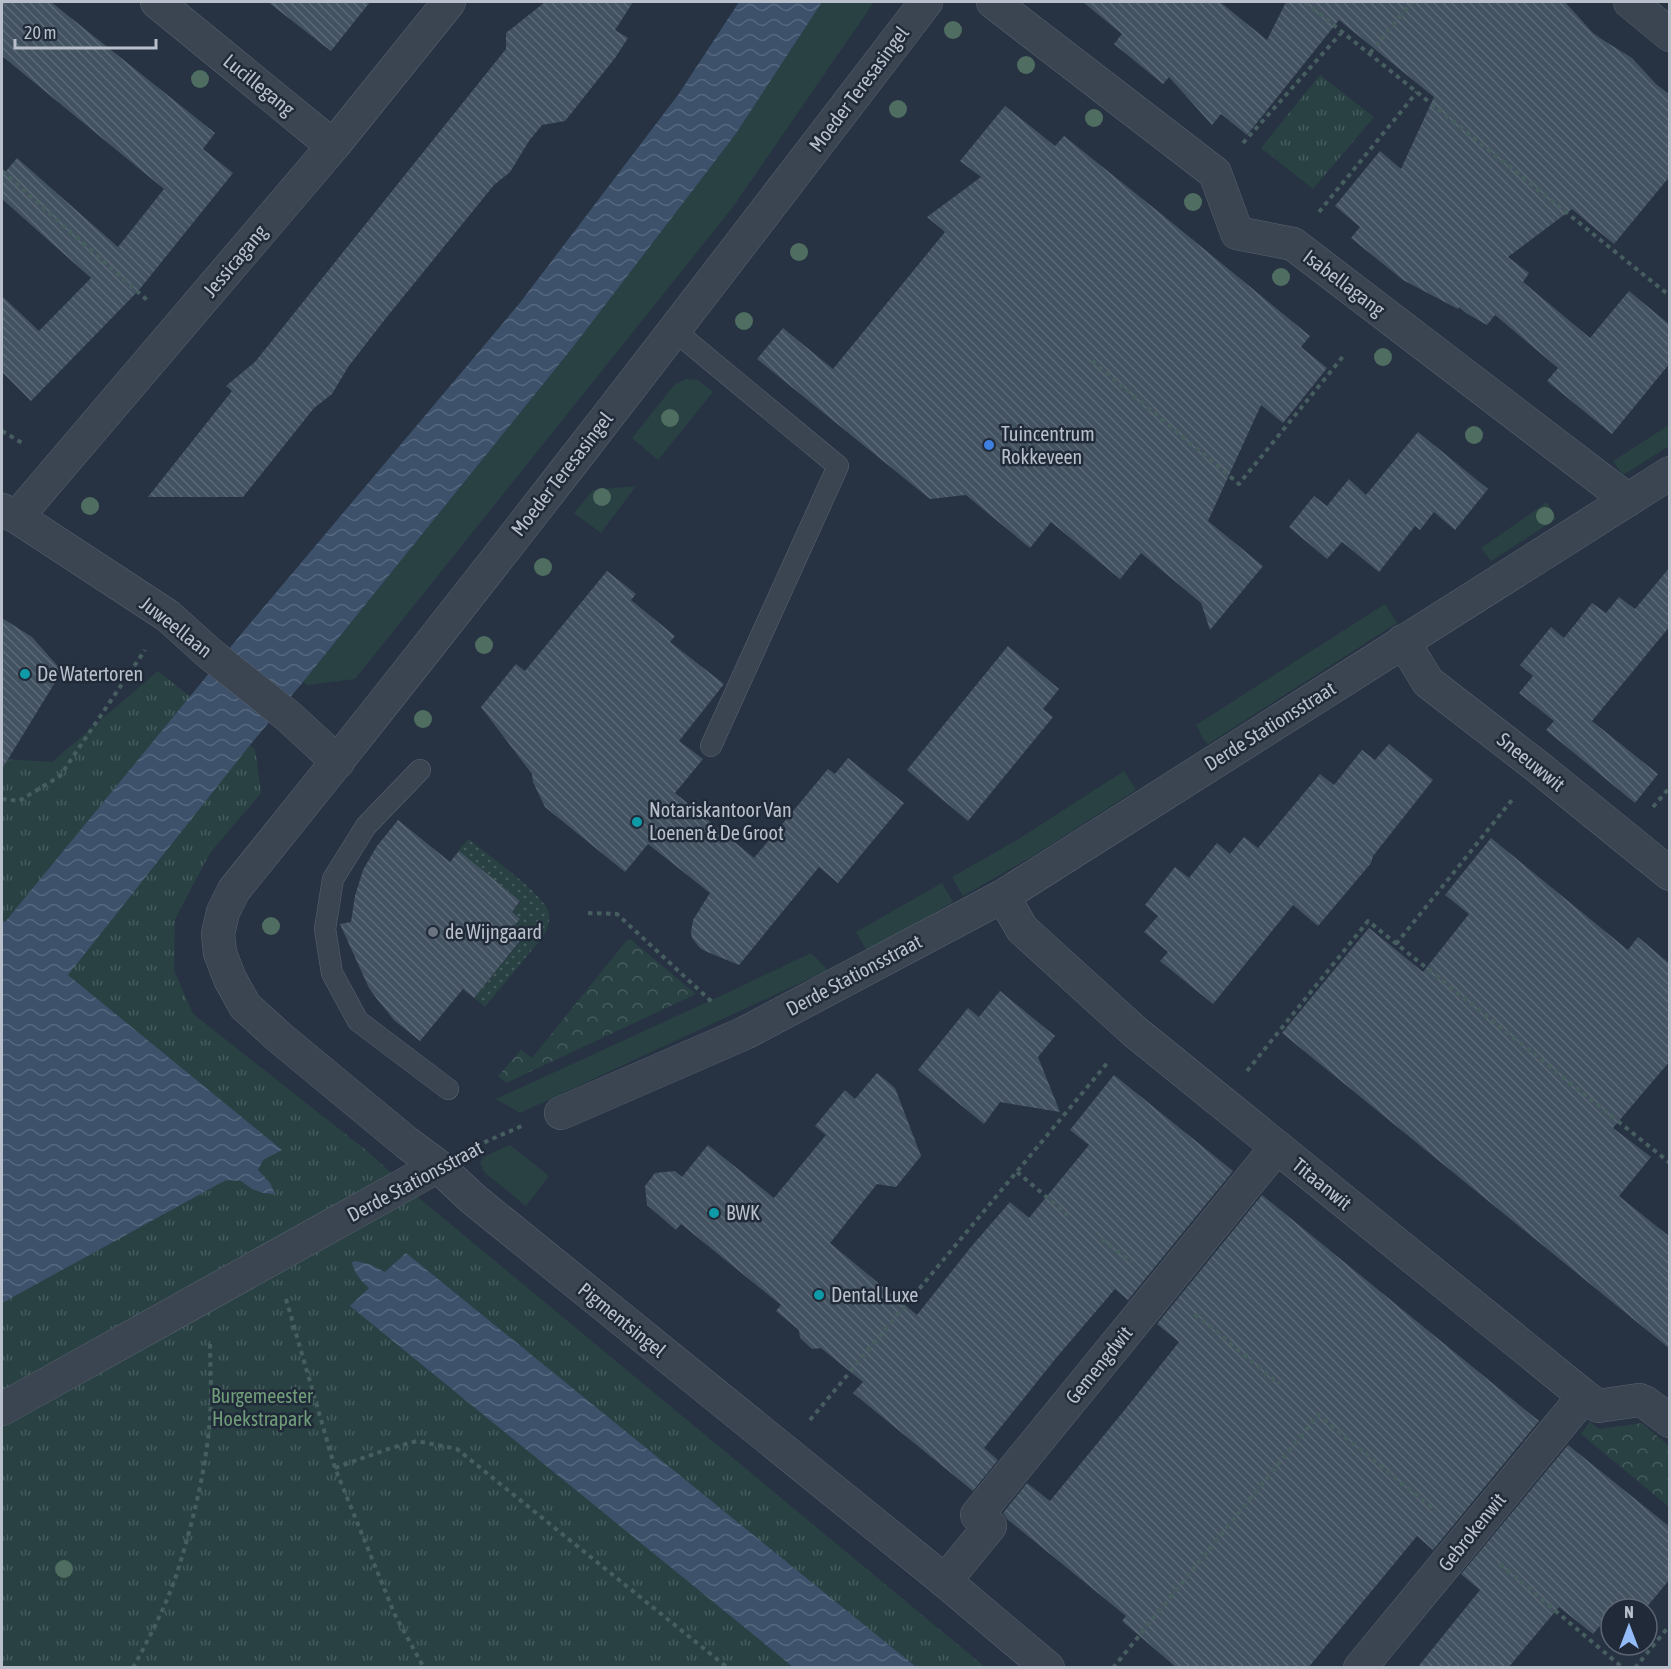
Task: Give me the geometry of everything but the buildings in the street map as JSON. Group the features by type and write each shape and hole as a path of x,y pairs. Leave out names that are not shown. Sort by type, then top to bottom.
{"street":[{"name":"Lucillegang","path":"157,2 333,146"},
{"name":"Jessicagang","path":"9,513 178,328 333,146 449,2"},
{"name":"Moeder Teresasingel","path":"220,953 218,934 223,912 234,890 338,762 675,331 926,2"},
{"path":"993,2 1215,173"},
{"path":"1630,2 1670,35"},
{"name":"Isabellagang","path":"1215,173 1237,233 1293,244 1628,500"},
{"name":"Derde Stationsstraat","path":"561,1113 745,1033 1003,896 1670,473"},
{"name":"Juweellaan","path":"9,513 168,616 209,653 288,716 338,762"},
{"name":"Sneeuwwit","path":"1403,641 1428,682 1670,874"},
{"name":"Titaanwit","path":"1003,896 1022,929 1134,1031 1584,1396 1598,1406 1639,1400 1670,1421"},
{"name":"Pigmentsingel","path":"220,953 230,979 245,1006 279,1037 438,1166 472,1198 945,1581 1048,1668"},
{"name":"Gemengdwit","path":"945,1581 990,1526 977,1515 1277,1147"},
{"name":"Derde Stationsstraat","path":"2,1409 438,1166"},
{"name":"Gebrokenwit","path":"1360,1668 1584,1396"}],"lane":[{"path":"675,331 838,466 711,746"},
{"path":"420,770 366,826 333,879 325,929 332,973 358,1021 448,1089"}],"path":[{"path":"1305,2 1670,296"},
{"path":"1370,53 1412,2"},
{"path":"1215,173 1342,32"},
{"path":"1293,244 1417,92"},
{"path":"2,171 178,328"},
{"path":"1092,361 1239,484 1345,354"},
{"path":"2,798 19,801 60,776 168,616"},
{"path":"1396,944 1538,767"},
{"path":"588,913 617,914 745,1033"},
{"path":"1222,1102 1368,921 1670,1163"},
{"path":"785,1451 1134,1031"},
{"name":"Derde Stationsstraat","path":"438,1166 465,1151 544,1115 561,1113"},
{"path":"1017,1172 1068,1215"},
{"path":"274,1258 335,1468 395,1614 424,1668"},
{"path":"1163,1287 1280,1384"},
{"path":"132,1668 151,1634 175,1578 198,1492 210,1417 209,1294"},
{"path":"1113,1668 1318,1416 1468,1537 1623,1668"},
{"path":"335,1468 391,1448 417,1442 457,1449 728,1668"},
{"path":"1635,1668 1670,1625"}],"green space":[{"path":"822,2 874,2 733,207 355,679 307,685 303,682 573,347 735,135"},
{"path":"1320,75 1374,117 1313,189 1261,148"},
{"path":"686,379 698,380 713,392 658,460 632,438 675,384"},
{"path":"1669,425 1669,446 1623,475 1613,461"},
{"path":"636,486 601,533 574,513 593,490"},
{"path":"1547,502 1556,519 1491,561 1481,548"},
{"path":"1385,604 1397,623 1208,744 1204,740 1196,725"},
{"name":"Burgemeester Hoekstrapark","path":"158,671 255,749 261,793 210,853 175,919 174,970 193,1014 367,1151 419,1198 985,1667 2,1667 2,759 52,762"},
{"path":"1124,771 1136,790 1033,856 963,896 952,877 1017,840"},
{"path":"468,839 536,894 548,911 549,917 545,934 485,1007 474,998 524,937 513,928 520,919 512,912 521,902 458,851"},
{"path":"942,883 953,902 867,951 856,932"},
{"path":"630,939 696,994 506,1083 498,1076 521,1050 532,1058"},
{"path":"811,953 828,970 520,1113 496,1099 729,992"},
{"path":"510,1145 549,1176 526,1206 485,1173 480,1163 483,1157"},
{"path":"1590,1422 1599,1429 1642,1423 1669,1446 1669,1507 1581,1434"}],"water":[{"path":"739,2 822,2 735,135 573,347 250,745 68,975 282,1150 263,1160 258,1170 270,1183 275,1194 252,1189 241,1181 226,1180 2,1303 2,920 5,922 242,633 519,304 678,95"},
{"path":"406,1253 916,1667 793,1667 350,1306 369,1288 357,1274 352,1263 354,1261 369,1264 385,1272"}],"place":[{"name":"Tuincentrum Rokkeveen","path":"989,445"},
{"name":"De Watertoren","path":"25,674"},
{"name":"Notariskantoor Van Loenen & De Groot","path":"637,822"},
{"name":"de Wijngaard","path":"433,932"},
{"name":"BWK","path":"714,1213"},
{"name":"Dental Luxe","path":"819,1295"}]}
